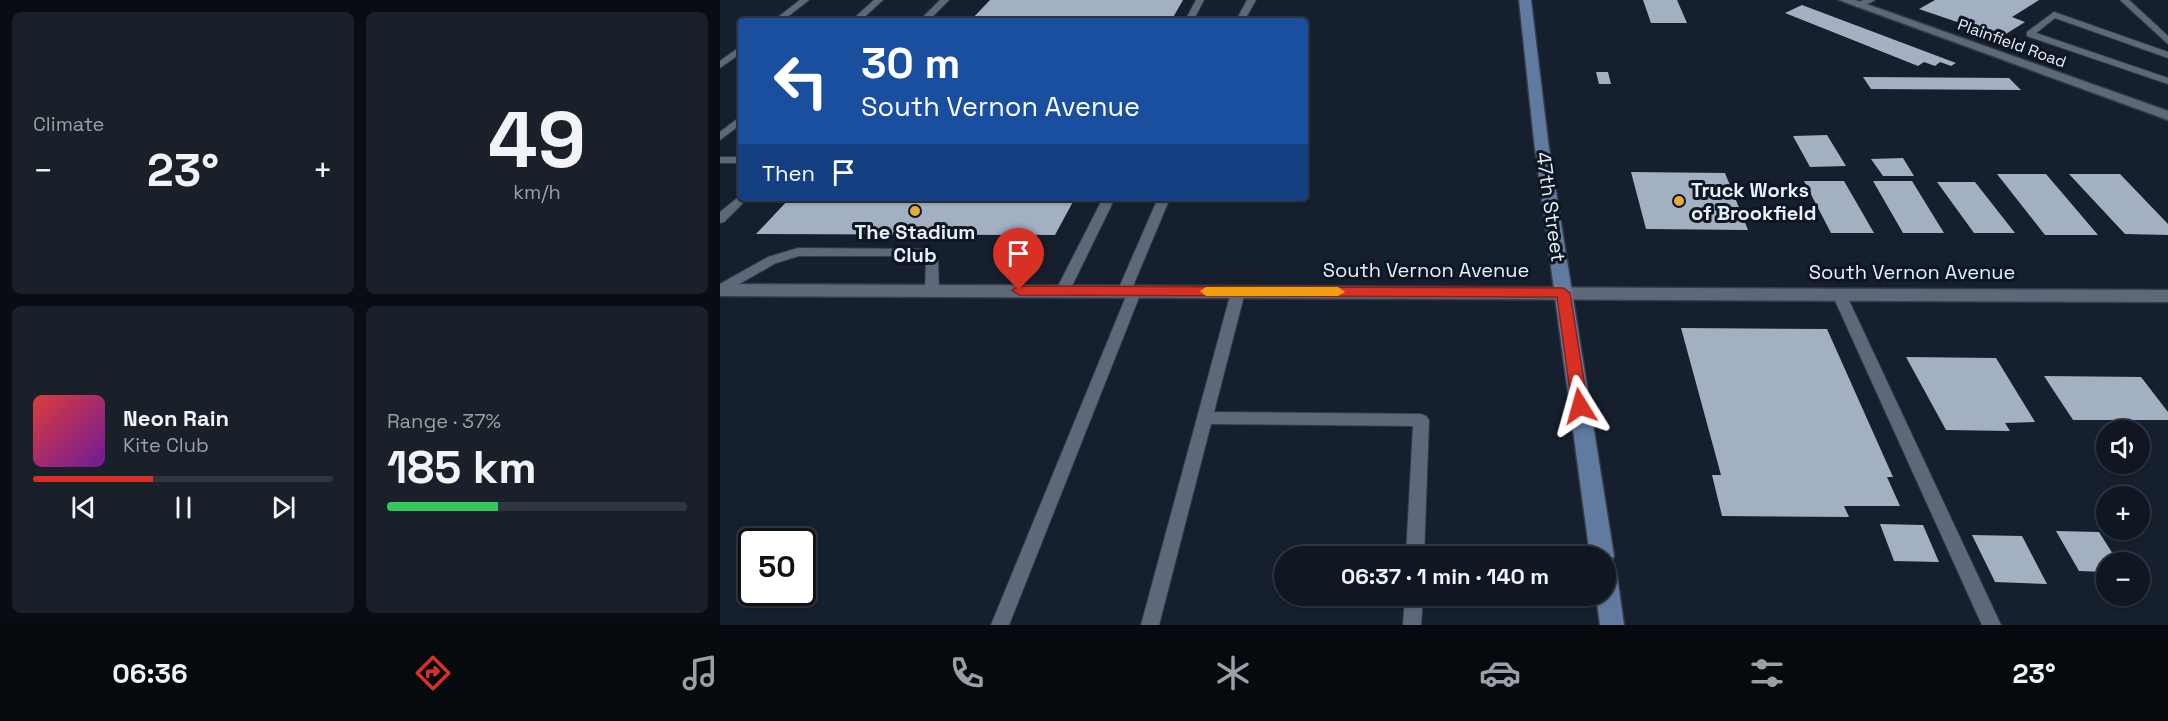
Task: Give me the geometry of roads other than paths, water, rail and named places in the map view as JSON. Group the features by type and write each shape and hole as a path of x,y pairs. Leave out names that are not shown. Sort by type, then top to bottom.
{"main road":[{"name":"47th Street","path":"1525,0 1541,141 1601,546"},
{"path":"1609,606 1612,625"}],"street":[{"name":"Plainfield Road","path":"1845,0 1865,3 2168,116"},
{"name":"South Vernon Avenue","path":"720,290 2168,296"}],"lane":[{"path":"781,18 805,0"},
{"path":"858,18 879,0"},
{"path":"926,18 945,0"},
{"path":"1191,18 1200,0"},
{"path":"1241,18 1248,3 1252,0"},
{"path":"2124,0 2168,41"},
{"path":"2168,55 2054,15 2030,34 2168,81"},
{"path":"720,65 738,51"},
{"path":"720,137 738,122"},
{"path":"720,160 738,160"},
{"path":"720,219 739,201"},
{"path":"1063,290 1108,201"},
{"path":"1000,625 1163,201"},
{"path":"720,290 772,260 798,252 918,252 932,260 932,291"},
{"path":"1150,625 1238,292"},
{"path":"1839,294 1992,625"},
{"path":"1205,418 1420,420 1415,546"},
{"path":"1412,625 1413,606"}],"place":[{"name":"Truck Works of Brookfield","path":"1679,201"},
{"name":"The Stadium Club","path":"915,211"}]}
